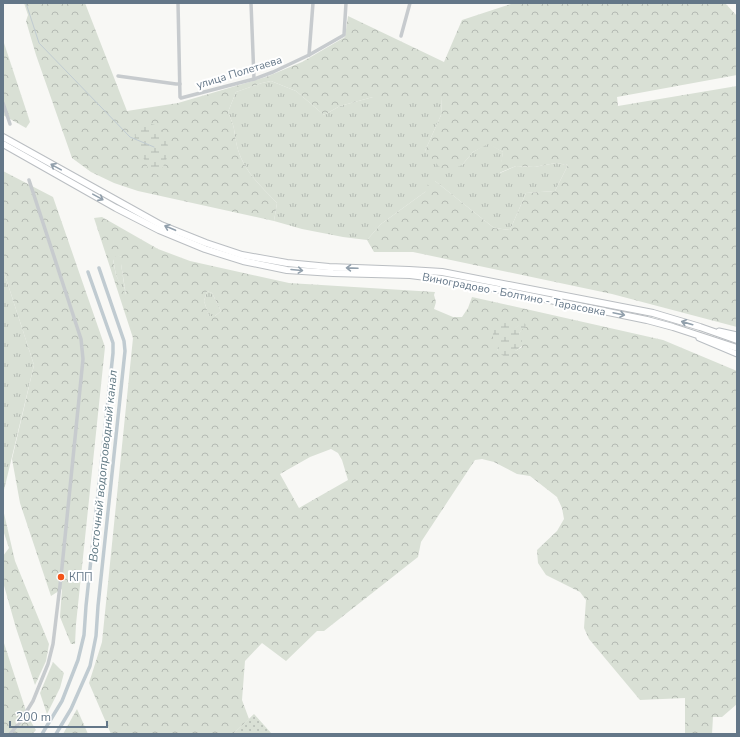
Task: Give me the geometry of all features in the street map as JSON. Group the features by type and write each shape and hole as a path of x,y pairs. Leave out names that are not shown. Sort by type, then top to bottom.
{"main road":[{"name":"Виноградово - Болтино - Тарасовка","path":"3,137 162,225 206,244 242,255 286,263 329,267 442,272 653,313 737,340"},
{"name":"Виноградово - Болтино - Тарасовка","path":"3,144 116,208 159,230 205,249 243,261 295,270 333,273 410,275 442,279 647,320 737,348"},
{"path":"673,327 737,354"},
{"path":"700,327 737,335"}],"street":[{"path":"118,76 180,84 178,3"},
{"path":"251,3 254,78"},
{"path":"309,55 313,3"},
{"name":"улица Полетаева","path":"180,84 180,97 189,97 284,68 344,35 346,3"},
{"path":"401,36 410,3"},
{"path":"3,103 10,124"},
{"path":"10,734 20,722 33,701 48,664 53,644 60,590 83,359 81,339 28,180"}],"green space":[{"path":"24,3 85,3 127,111 178,103 266,77 302,62 345,37 348,16 444,62 462,20 514,3 725,3 737,16 737,75 617,97 618,106 737,86 737,327 612,294 413,252 374,252 367,240 381,224 425,192 430,179 435,181 494,228 510,230 526,193 555,191 568,165 556,163 534,167 516,166 499,173 503,152 488,144 473,152 462,165 445,173 425,151 441,115 442,97 373,97 340,106 324,115 296,91 271,81 236,92 228,112 234,127 238,150 243,162 258,184 277,203 274,221 138,191 114,183 91,172 72,158 36,55 26,21 28,15"},
{"path":"3,40 30,122 26,128 3,115"},
{"path":"271,81 296,91 324,115 340,106 373,97 442,97 441,115 425,151 462,165 473,152 488,143 503,152 500,173 516,166 534,167 556,163 568,165 555,191 526,193 510,230 494,228 435,181 425,192 381,224 367,240 302,229 274,221 277,203 254,179 246,168 238,150 234,127 228,112 236,92"},
{"path":"143,121 161,127 170,151 159,176 149,170 136,145 134,129"},
{"path":"3,171 53,197 105,347 75,644 71,644 60,617 62,589 51,596 20,503 12,459 34,365 3,269"},
{"path":"102,217 158,249 190,261 289,283 435,292 434,295 436,302 434,309 453,317 462,317 468,308 472,297 663,340 737,371 737,704 722,717 713,717 712,734 685,734 685,698 640,700 589,639 584,628 586,600 580,592 546,575 538,563 537,550 557,531 564,519 562,508 557,497 530,476 517,474 494,462 482,459 475,460 421,542 418,557 324,631 317,631 286,661 262,643 245,661 242,700 249,719 233,734 111,734 89,683 102,642 133,338 94,218","holes":["117,255 121,257 126,295 116,275 113,260","207,291 212,293 221,311 215,316 209,316 204,301","523,323 525,325 519,333 522,347 515,351 497,351 504,339","331,449 338,453 342,460 348,480 299,508 280,474 310,457"]},
{"path":"117,254 121,257 126,297 116,275 113,259"},
{"path":"3,269 34,365 3,492"},
{"path":"207,291 212,293 221,311 215,316 209,316 204,301"},
{"path":"509,322 515,328 523,322 526,325 519,333 522,338 522,346 506,358 497,351 498,347 493,340 493,329 501,324"},
{"path":"3,509 15,561 49,644 46,661 35,685 16,628 3,582 3,556 9,548 3,530"},
{"path":"3,640 28,717 36,730 32,734 3,734"},
{"path":"53,662 64,673 60,688 47,714 40,693"},
{"path":"77,709 88,734 63,734"},
{"path":"254,714 272,734 233,734"}],"waterway":[{"path":"26,3 39,43 130,137 154,147"},
{"name":"Восточный водопроводный канал","path":"56,734 71,709 90,666 96,636 125,351 124,341 99,268"},
{"name":"Восточный водопроводный канал","path":"42,734 62,701 78,660 84,635 113,353 113,343 88,272"}],"place":[{"name":"КПП","path":"61,577"}]}
